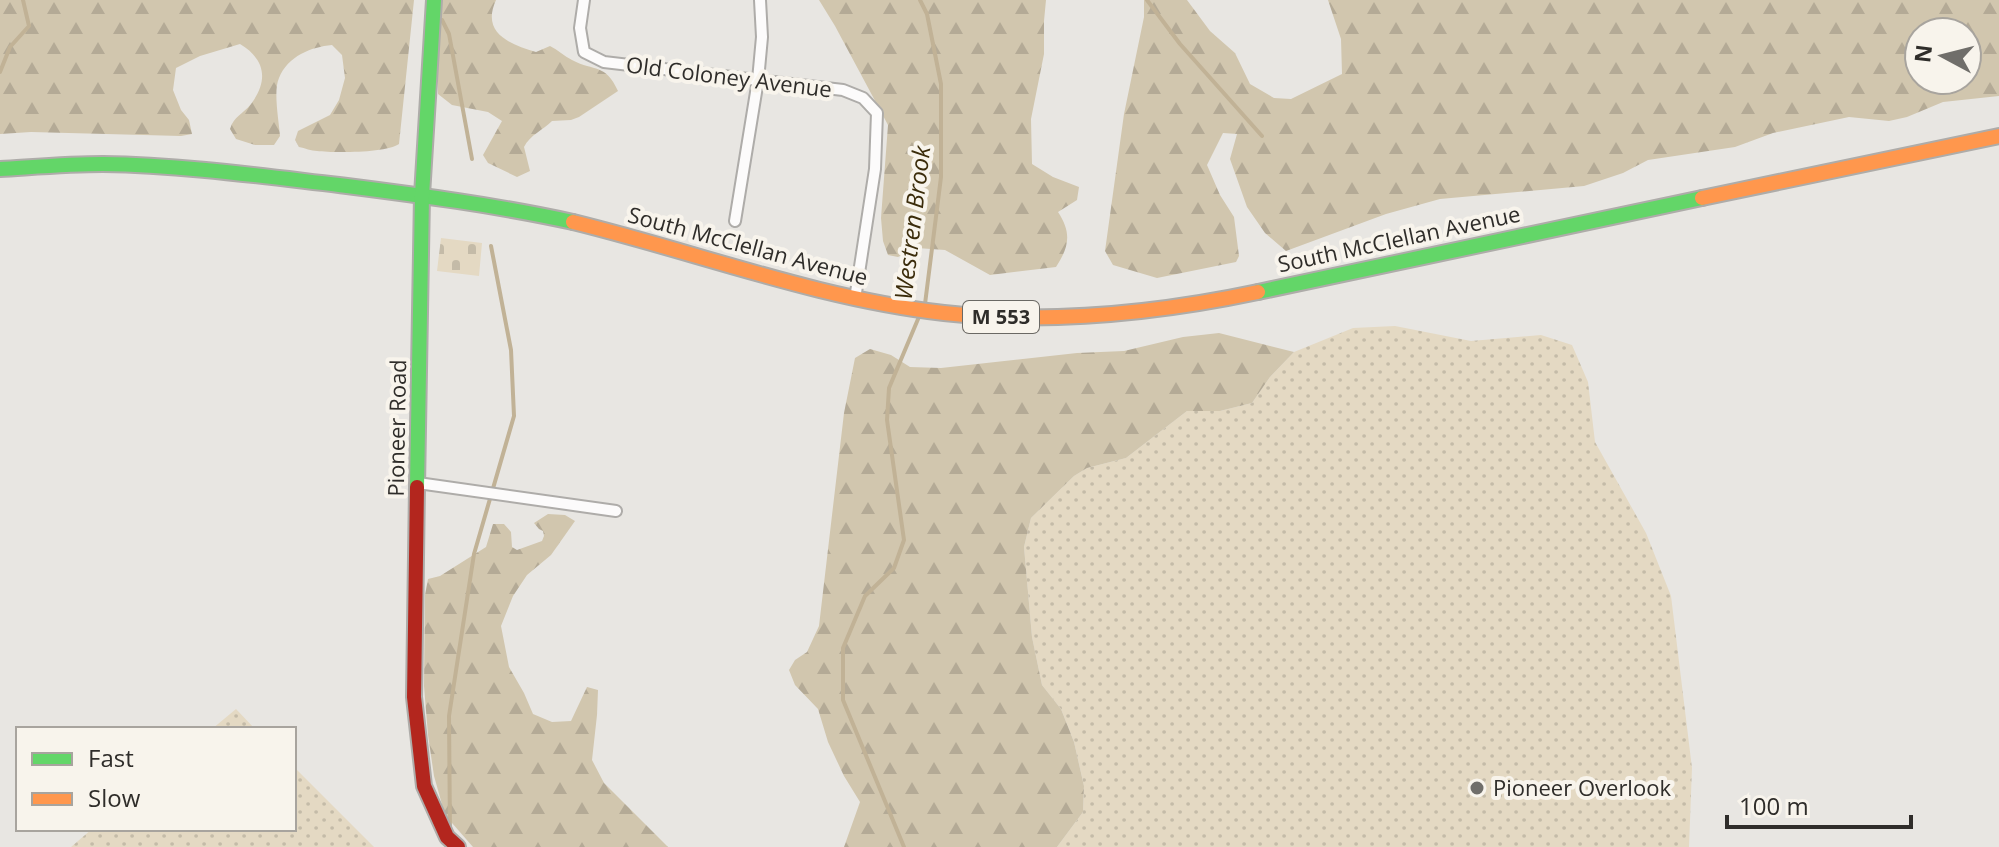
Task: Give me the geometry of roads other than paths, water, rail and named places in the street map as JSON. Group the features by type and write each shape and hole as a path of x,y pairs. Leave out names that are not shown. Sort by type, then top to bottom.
{"main road":[{"name":"Pioneer Road","path":"434,0 422,195 414,697 424,786 447,837 458,847"},
{"name":"South McClellan Avenue","path":"0,169 73,164 183,168 422,195 574,223 855,299 996,317 1080,317 1196,305 1999,136"}],"street":[{"name":"Old Coloney Avenue","path":"584,0 580,28 584,52 604,62 843,90 863,98 877,113 875,169 855,299"},
{"path":"735,221 758,80 762,37 760,0"},
{"path":"418,483 616,511"}],"waterway":[{"path":"0,72 10,47 29,26 23,0"},
{"name":"Westren Brook","path":"920,0 927,14 941,84 941,177 925,304"},
{"path":"1147,0 1180,44 1262,136"},
{"path":"442,20 449,34 472,159"},
{"path":"450,833 449,716 474,554 514,416 511,350 491,246"},
{"name":"Westren Brook","path":"904,847 843,700 843,648 865,596 894,568 904,540 887,420 889,388 921,312"}],"place":[{"name":"Pioneer Overlook","path":"1477,788"}]}
